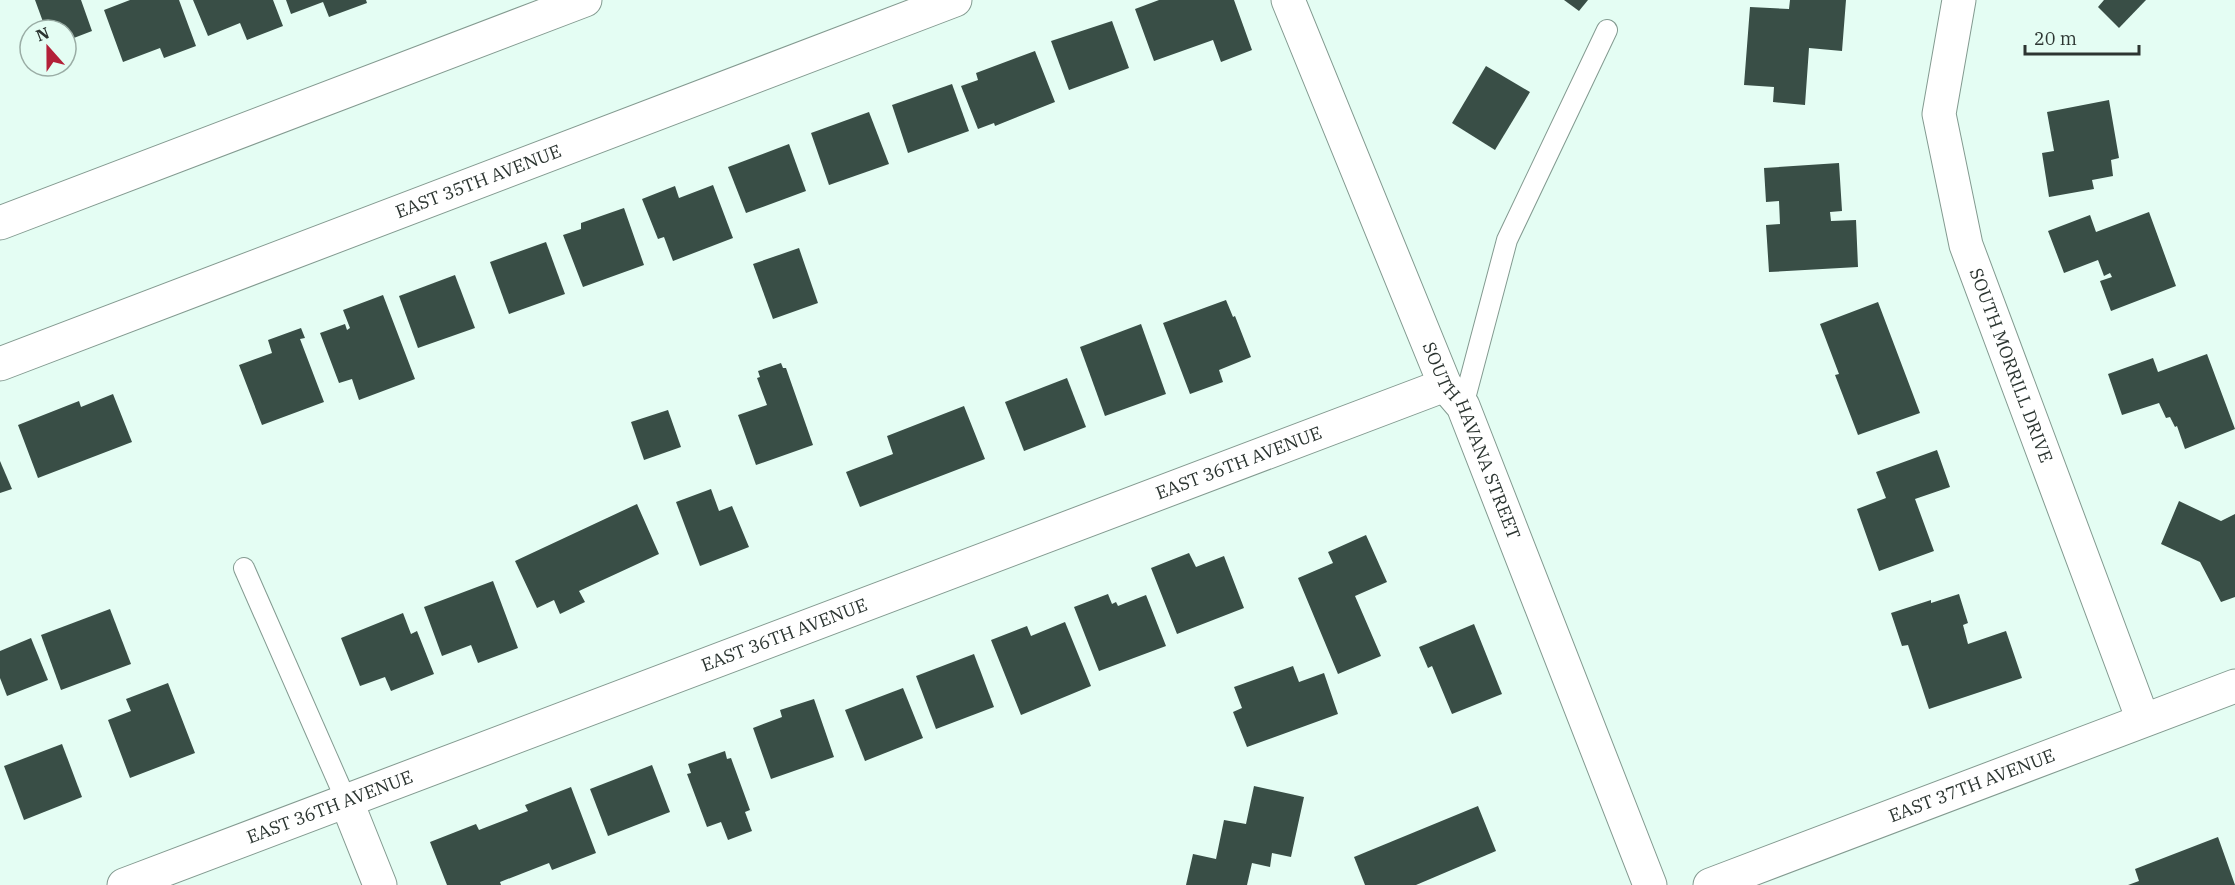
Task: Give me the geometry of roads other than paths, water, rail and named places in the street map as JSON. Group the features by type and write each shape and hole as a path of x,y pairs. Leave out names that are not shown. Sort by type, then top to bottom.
{"street":[{"path":"0,223 585,0"},
{"name":"EAST 35TH AVENUE","path":"0,364 955,0"},
{"name":"SOUTH HAVANA STREET","path":"1287,0 1454,395 1650,885"},
{"name":"SOUTH MORRILL DRIVE","path":"1959,0 1939,114 1966,245 2143,720"},
{"name":"EAST 36TH AVENUE","path":"124,885 346,800 1454,395"},
{"name":"EAST 37TH AVENUE","path":"1710,885 2235,686"},
{"path":"346,800 380,885"}],"lane":[{"path":"1454,395 1507,240 1607,30"},
{"path":"244,568 346,800"}]}
